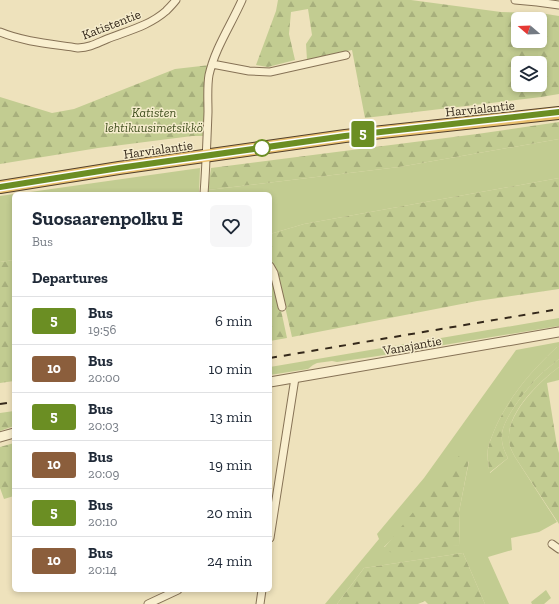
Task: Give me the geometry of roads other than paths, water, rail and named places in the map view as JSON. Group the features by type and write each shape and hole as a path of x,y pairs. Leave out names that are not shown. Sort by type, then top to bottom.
{"highway":[{"name":"Harvialantie","path":"0,187 345,136 559,112"}],"street":[{"name":"Katistentie","path":"0,32 9,36 23,39 85,48 150,22 166,11 176,0"},
{"path":"204,192 207,156 209,76 212,64 225,32 233,20 242,0"},
{"path":"515,0 559,5"},
{"path":"212,64 249,71 270,72 346,55"},
{"path":"272,270 282,307"},
{"name":"Vanajantie","path":"272,382 559,332"},
{"path":"272,525 295,378"},
{"path":"0,437 12,433"},
{"path":"552,544 559,550"},
{"path":"148,604 174,592"},
{"path":"260,604 262,592"}],"railway":[{"path":"272,358 559,309"},
{"path":"0,404 12,402"}],"park label":[{"name":"Katisten lehtikuusimetsikkö","path":"154,120"}]}
